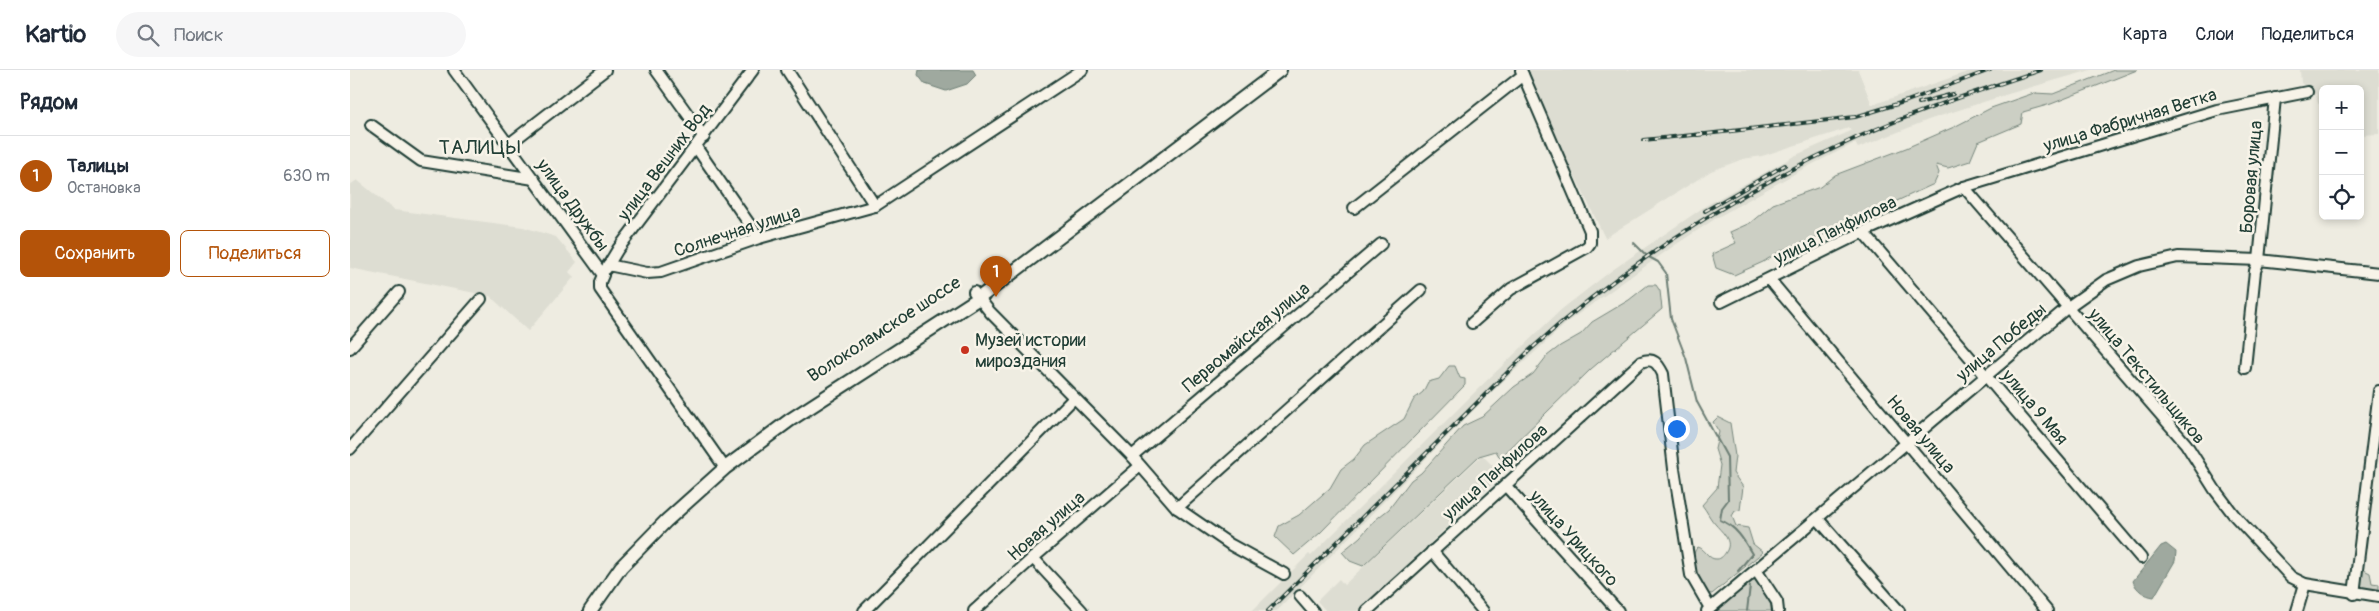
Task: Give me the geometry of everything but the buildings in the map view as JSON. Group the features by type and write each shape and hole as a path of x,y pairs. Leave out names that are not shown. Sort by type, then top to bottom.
{"main road":[{"path":"1256,84 1267,70"},
{"path":"1256,84 1280,70"},
{"name":"Волоколамское шоссе","path":"580,611 592,590 614,562 660,516 722,465 976,295 1256,84"},
{"name":"Волоколамское шоссе","path":"590,611 621,566 722,465"}],"street":[{"name":"улица Дружбы","path":"454,70 534,179 605,270 600,282 600,289 722,465"},
{"path":"509,144 605,70"},
{"path":"656,70 704,136"},
{"name":"улица Вешних Вод","path":"605,270 754,70"},
{"path":"787,70 875,206"},
{"name":"Солнечная улица","path":"605,270 661,272 759,238 875,206 1082,70"},
{"path":"1354,208 1522,73 1590,231 1590,242 1587,247 1511,289 1472,323"},
{"name":"улица Фабричная Ветка","path":"1964,187 2217,110 2307,92"},
{"name":"Боровая улица","path":"2245,368 2255,270 2259,260 2275,98"},
{"path":"371,125 421,161 534,179"},
{"path":"696,147 759,238"},
{"name":"улица Панфилова","path":"1721,302 1770,280 1863,232 1964,187"},
{"name":"улица Текстильщиков","path":"1964,187 2186,444 2215,490 2234,515 2291,577 2304,584"},
{"name":"улица 9 Мая","path":"1863,232 2141,558"},
{"name":"Первомайская улица","path":"1132,456 1381,244"},
{"name":"улица Победы","path":"1708,610 2068,307 2106,280 2139,266 2178,257 2259,260 2379,273"},
{"name":"Новая улица","path":"1770,280 1908,442 2046,611"},
{"path":"1177,508 1421,290"},
{"path":"350,348 399,292"},
{"path":"976,295 1132,456 1177,508 1231,545 1284,574"},
{"path":"350,449 481,299"},
{"name":"улица Панфилова","path":"1367,611 1641,362 1647,360 1653,360 1658,364 1663,374 1674,469 1691,575 1708,610"},
{"path":"2354,594 2379,391"},
{"path":"864,611 1074,398"},
{"name":"Новая улица","path":"974,611 1140,466"},
{"name":"улица Урицкого","path":"1506,486 1618,611"},
{"path":"1818,519 1899,611"},
{"path":"1432,550 1483,611"},
{"path":"1033,558 1082,611"},
{"path":"1756,570 1777,602 1778,611"},
{"path":"2297,611 2304,584 2354,594 2379,596"},
{"path":"1300,596 1313,611"}],"shaded area":[{"path":"919,70 973,70 976,75 967,84 946,91 925,84 918,75"},
{"path":"1527,70 1858,70 1872,105 1973,70 2091,70 1928,120 1858,148 1855,143 1803,169 1718,217 1675,245 1570,320 1488,395 1277,611 1252,611 1309,554 1311,556 1480,387 1562,309 1611,271 1707,205 1794,156 1851,131 1849,128 1762,156 1743,159 1711,171 1605,238 1573,172 1570,170"},
{"path":"2114,70 2137,70 2051,104 2023,112 2021,124 1978,142 1970,161 1948,168 1936,165 1939,173 1934,184 1814,239 1782,250 1763,262 1734,275 1716,268 1712,254 1736,243 1730,232 1750,223 1773,204 1820,187 1835,175 1906,148 1991,108 2034,93 2053,94"},
{"path":"2300,70 2379,70 2379,134 2364,135 2364,85 2319,85 2318,104 2316,94 2301,83"},
{"path":"357,180 394,210 523,227 556,237 577,262 569,272 574,277 528,331 490,296 350,268 350,185"},
{"path":"1648,285 1656,285 1660,291 1662,309 1591,369 1500,458 1496,451 1479,456 1363,566 1350,561 1342,552 1389,509 1411,480 1421,473 1463,426 1482,417 1514,387 1533,374 1547,356 1560,346 1581,334 1592,322 1629,300"},
{"path":"1449,366 1455,366 1460,378 1465,379 1465,385 1320,533 1294,555 1275,537 1279,526 1299,515 1330,488 1341,469 1354,459 1365,445 1404,419 1414,399 1423,392 1428,382 1439,379"},
{"path":"1718,417 1730,423 1735,456 1733,473 1743,487 1740,510 1735,511 1732,516 1736,526 1748,528 1753,544 1763,552 1712,594 1706,593 1703,588 1694,563 1694,556 1698,547 1711,558 1718,559 1723,556 1728,548 1726,537 1702,505 1717,488 1720,465 1715,449 1719,432 1713,422"},
{"path":"1482,455 1502,475 1358,611 1326,611 1317,601 1339,579 1344,585"},
{"path":"2166,544 2176,552 2175,561 2154,597 2147,595 2139,590 2133,581 2161,546"},
{"path":"2362,569 2370,573 2372,583 2379,584 2379,594 2363,592 2360,587"},
{"path":"1756,581 1768,597 1773,611 1716,611 1750,582"}],"waterway":[{"path":"1634,243 1647,256 1658,262 1666,273 1671,319 1686,358 1697,402 1727,457 1728,500 1722,508 1720,520 1735,530 1752,554 1738,571"},
{"path":"1747,611 1750,586"}],"railway":[{"path":"1697,135 1855,117 1907,101 1990,70"},
{"path":"1268,611 1530,350 1567,318 1644,259 1685,231 1769,181 1856,138 1948,102 2041,70"},
{"path":"1919,103 1953,94"},
{"path":"1643,140 1703,134"},
{"path":"1705,211 1785,165"}],"place":[{"name":"Талицы","path":"996,297"},
{"name":"Музей истории мироздания","path":"965,350"}],"district":[{"name":"ТАЛИЦЫ","path":"480,147"}]}
